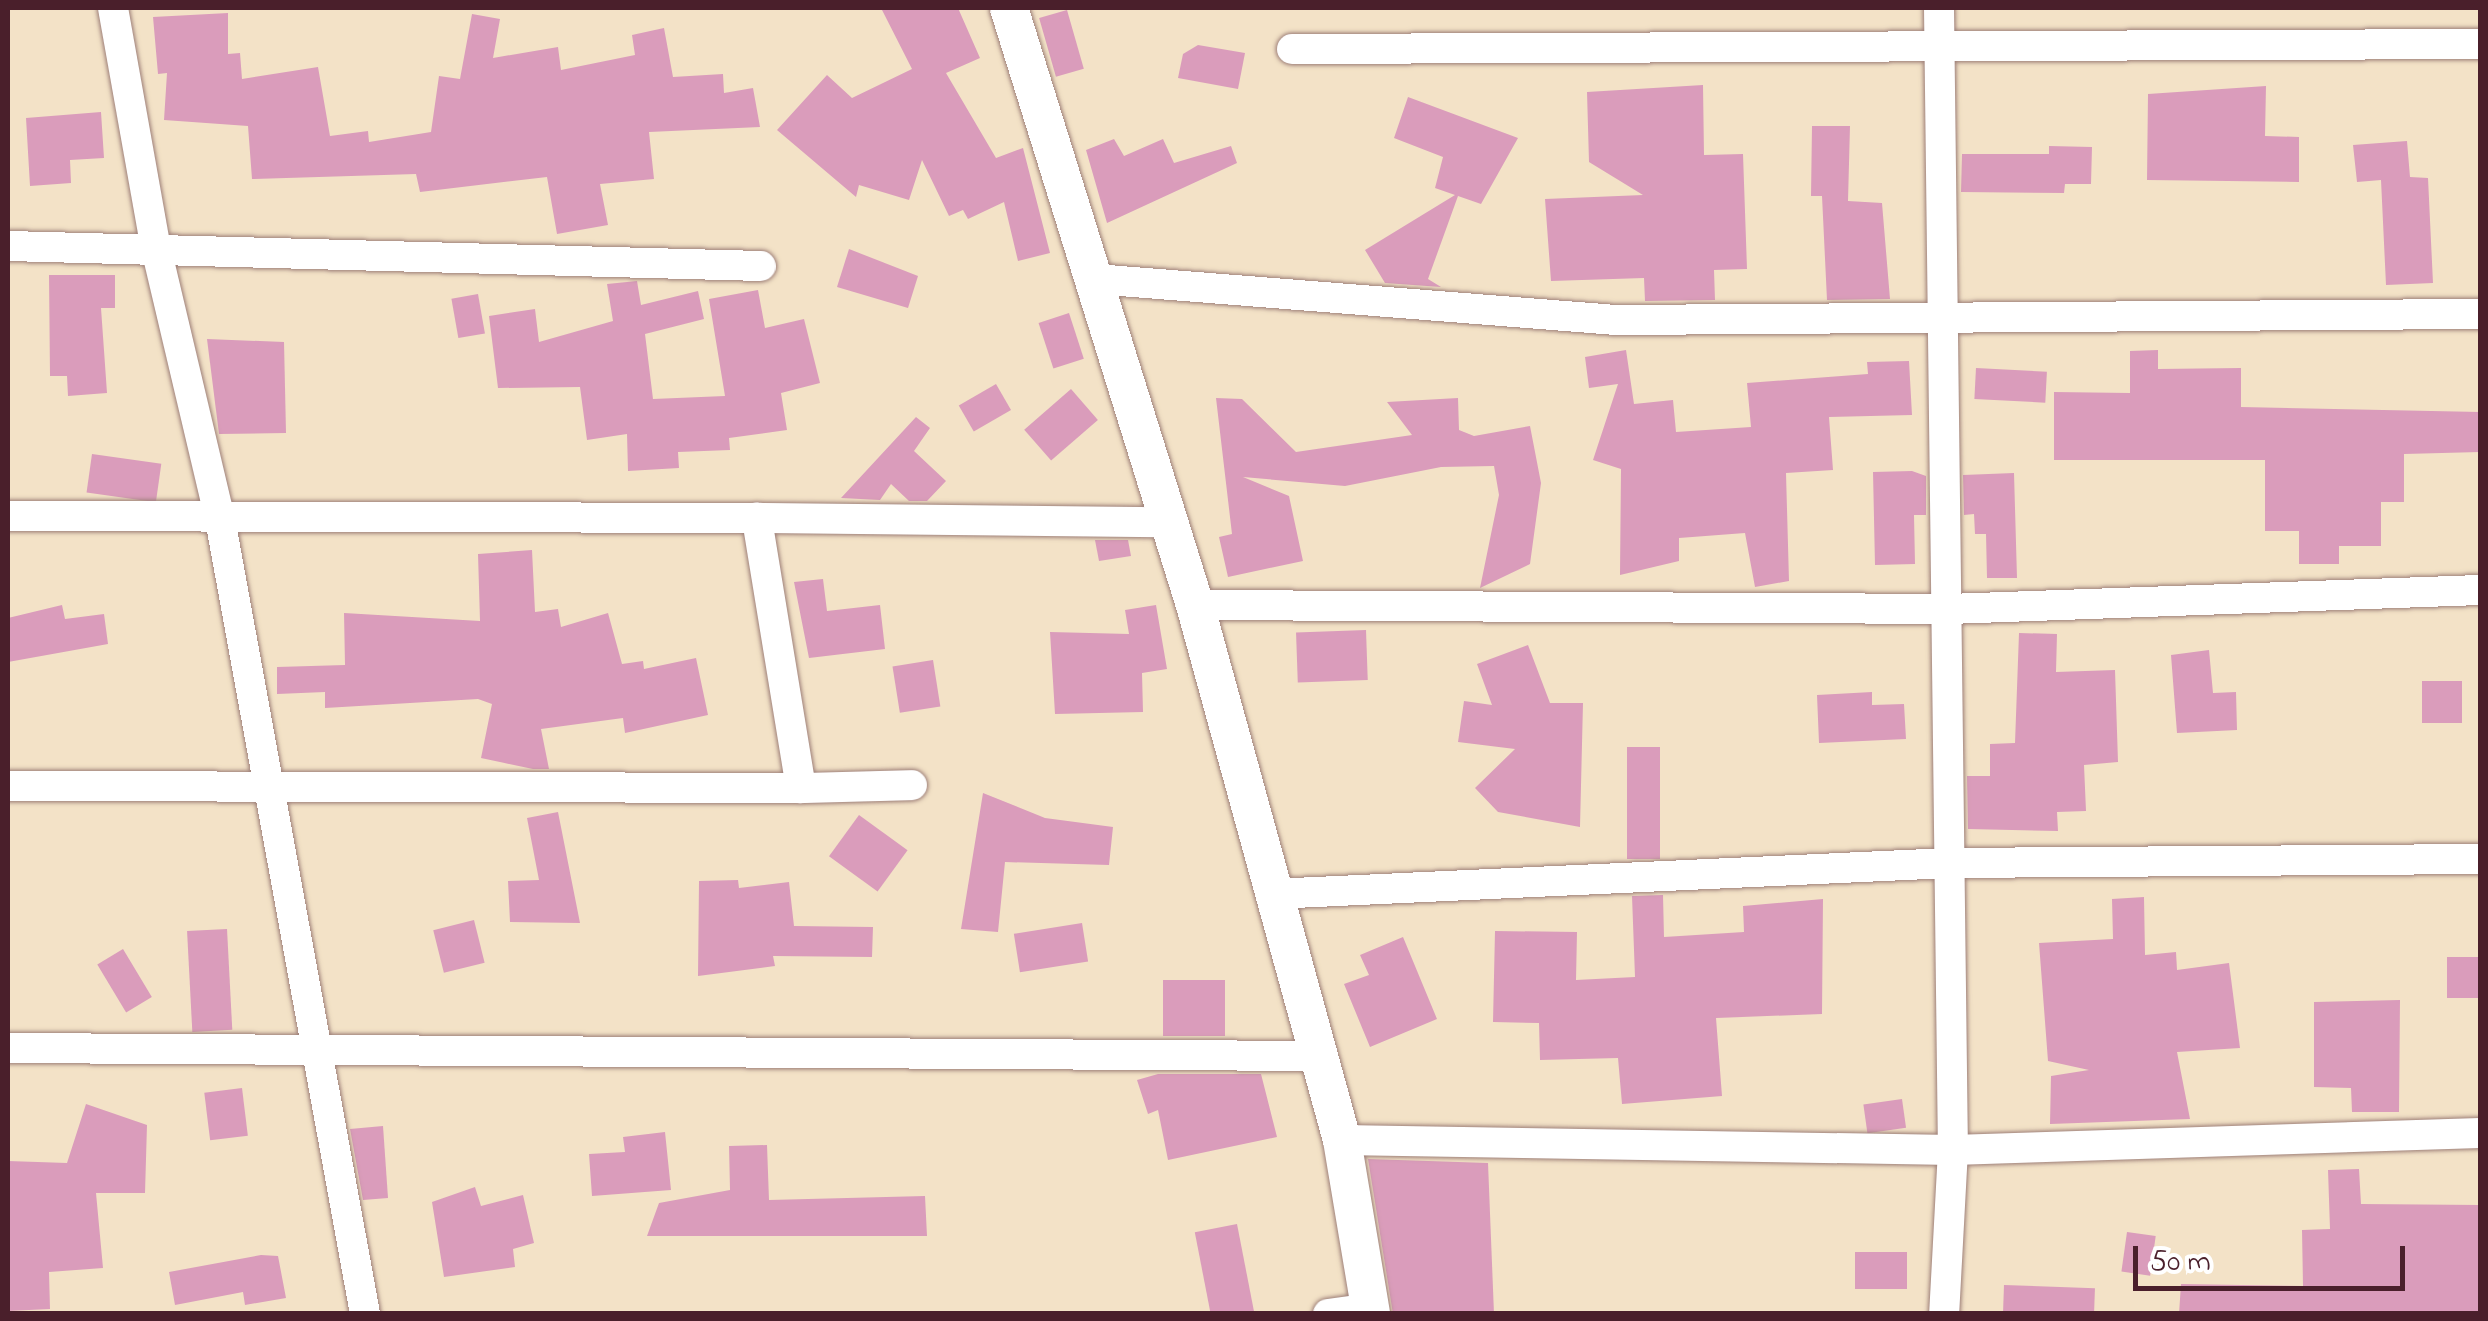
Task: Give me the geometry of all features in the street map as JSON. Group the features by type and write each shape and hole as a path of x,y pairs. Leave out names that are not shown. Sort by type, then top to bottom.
{"street":[{"path":"113,8 155,244 220,519 311,1050 365,1314"},
{"path":"1009,8 1195,604 1342,1140 1371,1311 1328,1314"},
{"path":"1939,8 1946,322 1953,1150 1944,1314"},
{"path":"1292,49 1938,51 2480,44"},
{"path":"8,246 155,244 762,266"},
{"path":"1095,280 1616,320 1946,322 2480,314"},
{"path":"8,516 1170,522"},
{"path":"757,518 802,788"},
{"path":"1195,604 1949,610 2480,590"},
{"path":"8,786 266,793 912,785"},
{"path":"1272,894 1949,864 2480,859"},
{"path":"8,1048 1319,1056"},
{"path":"1342,1140 1953,1150 2480,1132"}],"building":[{"path":"881,8 958,8 980,58 946,73 996,158 1023,148 1050,253 1018,261 1004,202 968,219 963,210 949,216 922,160 909,200 859,185 856,197 777,130 827,75 852,98 912,69"},
{"path":"1067,10 1084,69 1056,77 1039,18"},
{"path":"228,13 228,54 240,53 242,79 318,67 330,136 368,131 369,142 431,132 439,76 460,79 472,14 500,19 493,58 558,47 561,70 635,55 632,35 664,28 673,77 723,74 724,93 753,88 760,127 649,132 654,179 600,184 608,225 557,234 547,177 420,192 416,174 252,179 248,126 164,120 167,73 158,74 153,17"},
{"path":"1198,45 1245,53 1238,89 1178,78 1183,54"},
{"path":"1703,85 1704,155 1743,154 1747,269 1714,270 1715,300 1645,301 1644,278 1551,281 1545,199 1643,195 1589,162 1587,92"},
{"path":"2266,86 2265,136 2299,137 2299,182 2147,180 2148,94"},
{"path":"1408,97 1518,138 1481,204 1458,196 1428,279 1441,287 1385,283 1365,250 1455,195 1435,188 1443,157 1394,138"},
{"path":"101,112 104,158 70,160 71,183 30,186 26,118"},
{"path":"1812,126 1850,126 1848,201 1882,203 1890,299 1827,300 1822,196 1811,196"},
{"path":"1114,139 1124,156 1163,139 1174,163 1231,146 1237,163 1107,223 1086,150"},
{"path":"2407,141 2410,177 2428,178 2433,283 2386,285 2381,180 2357,182 2353,145"},
{"path":"2049,146 2092,147 2091,184 2065,184 2064,193 1961,192 1962,154 2049,154"},
{"path":"849,249 918,276 908,308 837,287"},
{"path":"49,275 115,275 115,308 101,308 107,393 68,396 67,376 50,376"},
{"path":"637,281 641,305 698,291 704,319 645,334 653,399 725,396 709,299 758,290 765,328 804,319 820,383 781,393 787,430 729,438 730,450 678,452 679,468 628,471 627,434 587,440 580,387 498,388 489,316 535,309 539,342 613,321 607,284"},
{"path":"478,294 485,333 458,338 451,299"},
{"path":"1069,313 1084,359 1053,369 1039,323"},
{"path":"207,339 284,342 286,433 219,434"},
{"path":"1626,350 1634,404 1673,400 1676,432 1751,427 1747,383 1868,374 1867,362 1909,361 1912,415 1829,417 1833,470 1786,473 1789,581 1755,587 1745,533 1679,538 1679,561 1620,575 1621,469 1593,460 1618,384 1589,388 1585,357"},
{"path":"2158,350 2158,369 2241,368 2241,407 2480,412 2480,452 2404,454 2404,502 2381,502 2381,546 2339,546 2339,564 2299,564 2299,531 2265,531 2265,460 2054,460 2054,392 2130,393 2130,351"},
{"path":"1976,368 2047,372 2045,403 1974,399"},
{"path":"996,384 1011,410 974,431 959,406"},
{"path":"1071,389 1098,420 1051,461 1024,430"},
{"path":"1216,398 1242,399 1296,452 1412,435 1387,402 1458,398 1459,430 1474,436 1530,426 1541,483 1530,564 1480,588 1499,495 1494,466 1441,467 1345,486 1243,477 1289,496 1303,561 1228,577 1219,537 1232,534"},
{"path":"916,417 930,428 914,451 946,481 927,501 909,501 891,484 880,500 841,498"},
{"path":"92,454 161,464 156,502 87,493"},
{"path":"1912,471 1926,476 1926,515 1914,515 1915,564 1875,565 1873,472"},
{"path":"2014,473 2017,578 1987,578 1986,534 1975,534 1974,514 1964,515 1963,475"},
{"path":"1095,540 1128,540 1131,556 1099,561"},
{"path":"532,550 535,612 558,609 561,627 608,613 622,664 643,661 644,669 696,658 708,715 625,733 623,718 541,729 549,769 533,769 481,758 492,704 478,699 325,708 325,692 277,694 277,667 345,665 344,613 480,621 478,554"},
{"path":"823,579 827,611 880,605 885,649 809,658 794,582"},
{"path":"62,605 65,619 104,614 108,644 8,662 8,618"},
{"path":"1156,605 1167,669 1142,673 1143,712 1055,714 1050,632 1129,634 1125,610"},
{"path":"1366,630 1368,680 1298,682 1296,632"},
{"path":"2019,633 2057,634 2056,672 2115,670 2118,762 2084,765 2086,811 2057,812 2058,831 1968,829 1967,776 1990,776 1990,744 2015,743"},
{"path":"1528,645 1550,703 1583,703 1580,827 1498,812 1475,788 1515,749 1458,742 1464,701 1492,705 1477,664"},
{"path":"2209,650 2213,693 2236,692 2237,730 2177,733 2171,655"},
{"path":"933,660 940,706 900,713 893,666"},
{"path":"2422,681 2462,681 2462,723 2422,723"},
{"path":"1872,692 1872,705 1904,704 1906,739 1819,743 1817,695"},
{"path":"1627,747 1660,747 1660,859 1627,859"},
{"path":"983,793 1045,818 1113,827 1109,865 1005,862 998,932 961,929"},
{"path":"558,812 580,923 510,922 508,881 539,880 527,818"},
{"path":"859,815 908,850 878,892 829,856"},
{"path":"738,880 739,888 789,882 794,926 873,927 872,957 773,956 775,966 698,976 699,881"},
{"path":"1663,895 1664,937 1744,932 1743,906 1823,899 1822,1014 1716,1018 1722,1096 1622,1104 1618,1058 1540,1060 1539,1023 1493,1022 1495,931 1577,932 1576,980 1635,977 1632,896"},
{"path":"2144,897 2145,955 2176,952 2177,970 2229,963 2240,1048 2177,1052 2190,1119 2050,1124 2051,1076 2089,1070 2048,1061 2039,943 2113,939 2112,899"},
{"path":"474,920 485,963 444,973 433,930"},
{"path":"1082,923 1088,962 1020,972 1014,934"},
{"path":"227,929 232,1030 192,1032 187,931"},
{"path":"1403,937 1437,1019 1370,1047 1344,984 1369,975 1360,955"},
{"path":"123,949 152,997 126,1012 97,964"},
{"path":"2447,957 2480,957 2480,998 2447,998"},
{"path":"1163,980 1225,980 1225,1036 1163,1036"},
{"path":"2400,1000 2399,1112 2352,1112 2351,1088 2314,1087 2314,1002"},
{"path":"1158,1074 1261,1074 1277,1137 1168,1160 1158,1110 1148,1114 1137,1080"},
{"path":"242,1088 248,1136 210,1140 204,1093"},
{"path":"1902,1099 1906,1128 1867,1133 1863,1104"},
{"path":"86,1104 147,1125 145,1193 96,1193 103,1268 49,1272 50,1309 8,1311 8,1161 67,1163"},
{"path":"383,1126 388,1198 363,1200 350,1129"},
{"path":"665,1132 671,1190 592,1196 589,1154 625,1152 623,1137"},
{"path":"767,1145 769,1200 925,1196 927,1236 647,1236 659,1203 730,1190 729,1146"},
{"path":"1368,1159 1488,1163 1494,1314 1393,1314"},
{"path":"2359,1169 2361,1204 2480,1205 2480,1314 2179,1314 2181,1284 2303,1286 2302,1230 2330,1229 2328,1170"},
{"path":"475,1187 481,1206 523,1195 534,1243 513,1249 515,1267 444,1277 432,1202"},
{"path":"1237,1224 1254,1314 1211,1314 1195,1232"},
{"path":"2127,1232 2156,1236 2150,1276 2121,1272"},
{"path":"1855,1252 1907,1252 1907,1289 1855,1289"},
{"path":"261,1255 278,1256 286,1298 245,1305 243,1292 175,1305 169,1272"},
{"path":"2004,1285 2095,1288 2094,1314 2003,1314"}]}
